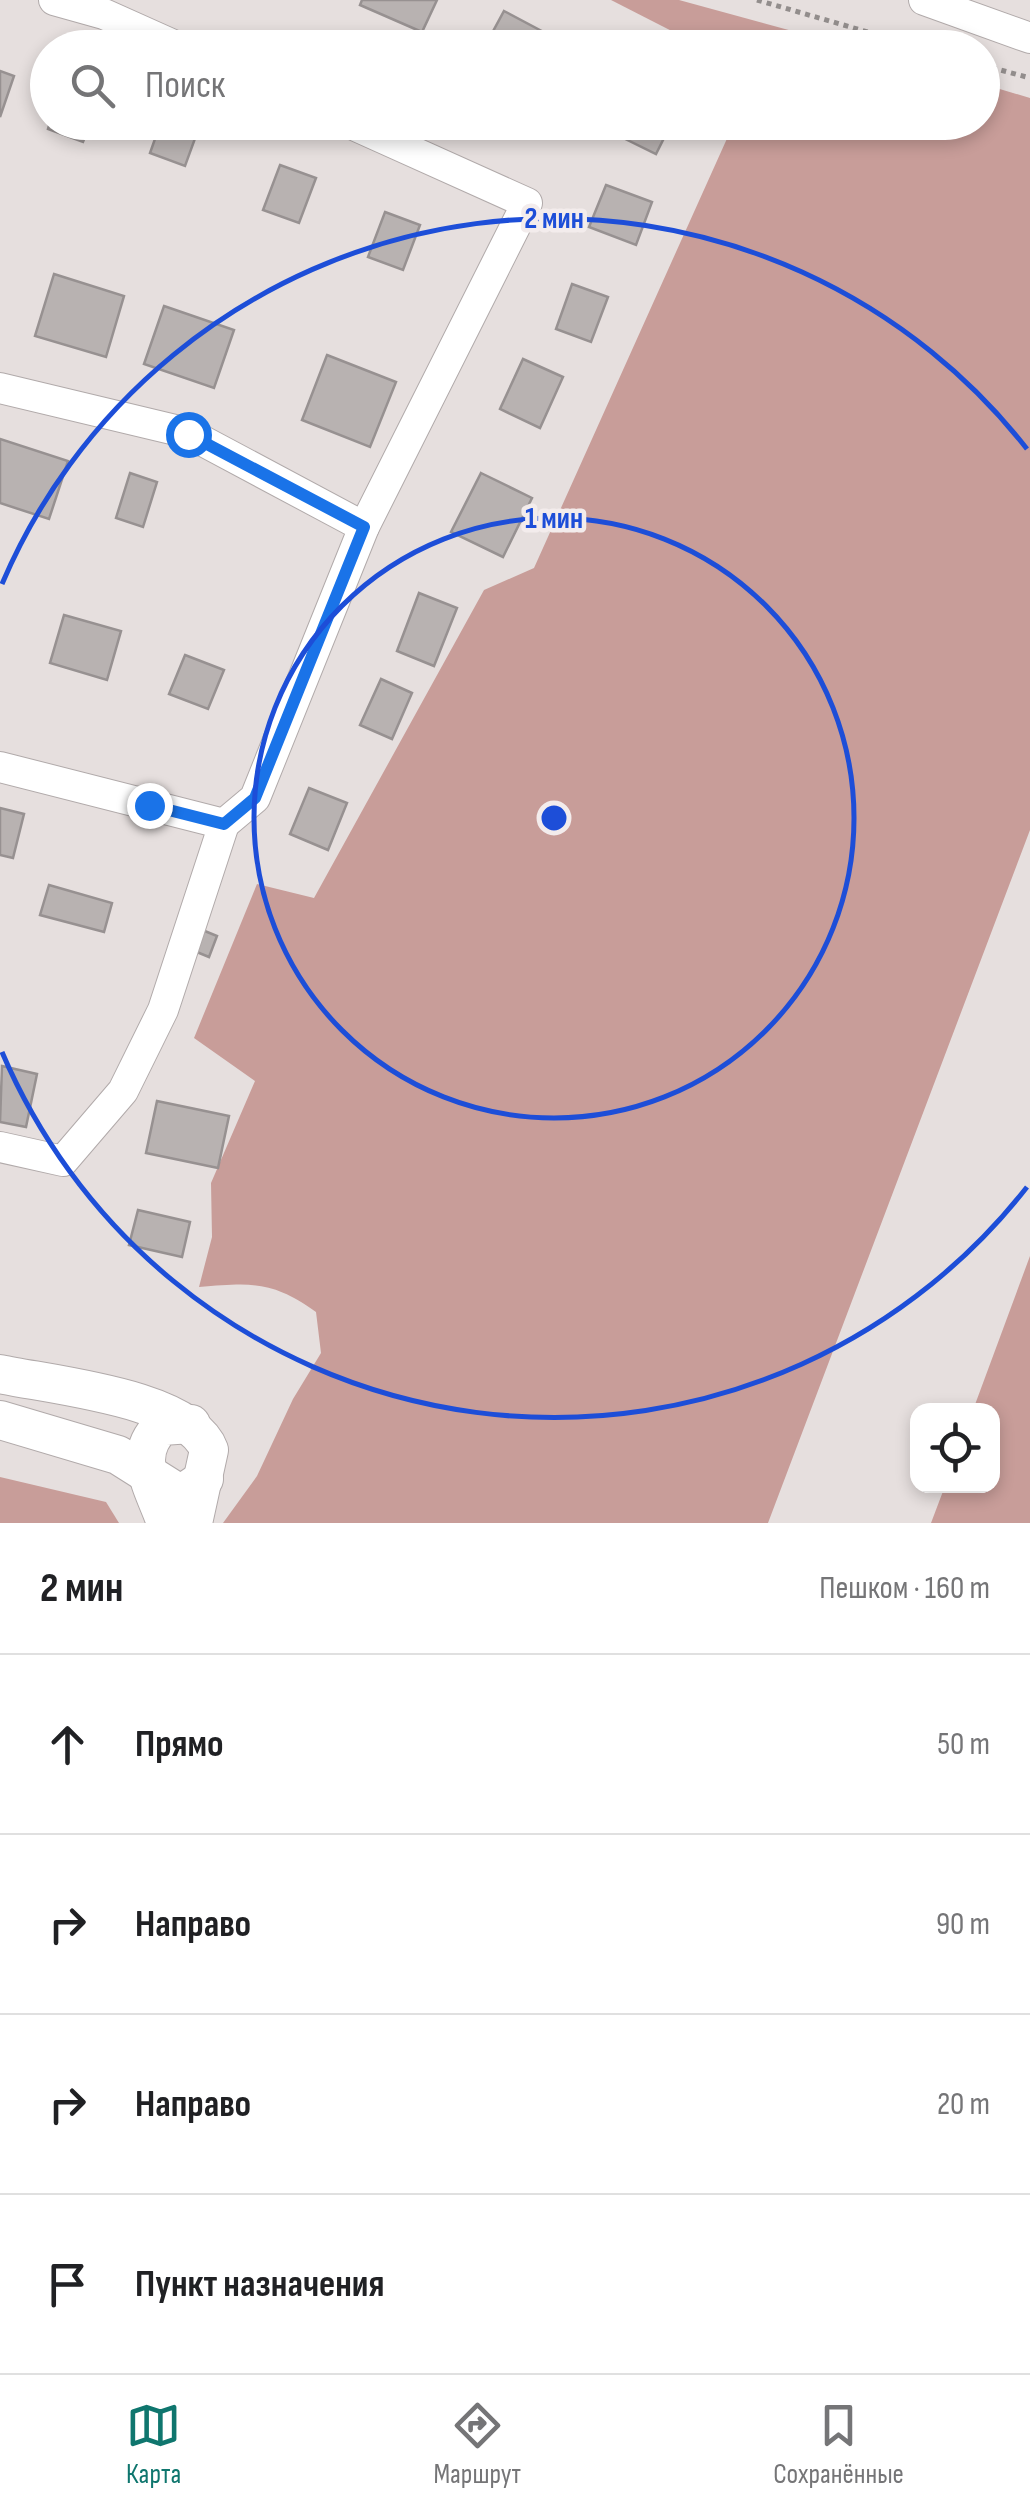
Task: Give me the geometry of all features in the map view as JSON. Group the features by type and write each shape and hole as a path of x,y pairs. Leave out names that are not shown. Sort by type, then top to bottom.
{"main road":[{"path":"0,1374 152,1407 191,1424 203,1435 209,1450 193,1523"},
{"path":"0,1420 85,1442 118,1456 175,1492 204,1479"},
{"path":"166,1523 144,1463 150,1438 162,1426 191,1424"}],"street":[{"path":"54,0 104,14 140,30"},
{"path":"924,0 1030,38"},
{"path":"0,1147 63,1161 123,1091 163,1010 224,824 255,798 364,527 528,203 387,140"},
{"path":"0,388 188,434 364,527"},
{"path":"0,766 224,824"}],"path":[{"path":"757,0 861,30"},
{"path":"1000,69 1030,78"}],"shaded area":[{"path":"611,0 679,0 789,30 670,30"},
{"path":"1000,89 1030,98 1030,830 768,1523 223,1523 257,1476 293,1399 321,1353 316,1312 286,1294 260,1286 199,1287 212,1237 211,1183 255,1081 194,1038 257,884 314,898 484,590 534,568 726,140 1000,140"},
{"path":"1030,1256 1030,1523 931,1523 942,1493 1000,1493 1000,1403 976,1403"},
{"path":"0,1477 106,1502 119,1523 0,1523"}],"building":[{"path":"362,0 437,0 423,30 360,5"},
{"path":"504,11 540,30 494,30"},
{"path":"0,71 14,76 0,117"},
{"path":"155,140 194,140 185,166 150,153"},
{"path":"627,140 663,140 656,154"},
{"path":"280,165 316,178 299,223 263,210"},
{"path":"606,185 652,202 636,245 589,227"},
{"path":"385,212 420,225 403,270 368,257"},
{"path":"54,274 124,296 106,357 35,336"},
{"path":"572,284 608,297 591,342 556,329"},
{"path":"164,306 234,330 214,388 144,364"},
{"path":"327,355 396,382 370,447 302,420"},
{"path":"523,359 563,377 540,428 500,409"},
{"path":"0,439 68,461 49,519 0,503"},
{"path":"130,473 157,482 143,527 116,518"},
{"path":"481,473 532,498 503,557 451,532"},
{"path":"419,593 457,608 434,666 397,651"},
{"path":"64,615 121,631 107,680 50,663"},
{"path":"185,655 224,670 208,709 169,694"},
{"path":"381,679 412,693 392,739 360,725"},
{"path":"309,788 347,803 328,850 290,834"},
{"path":"0,808 24,814 13,858 0,855"},
{"path":"49,885 112,903 104,932 40,915"},
{"path":"195,927 217,936 209,957 187,948"},
{"path":"2,1066 37,1074 26,1127 0,1122"},
{"path":"157,1101 229,1116 218,1168 146,1153"},
{"path":"138,1210 190,1222 182,1257 129,1245"}],"route":[{"path":"149,805 224,824 255,798 364,527 188,434"}]}
